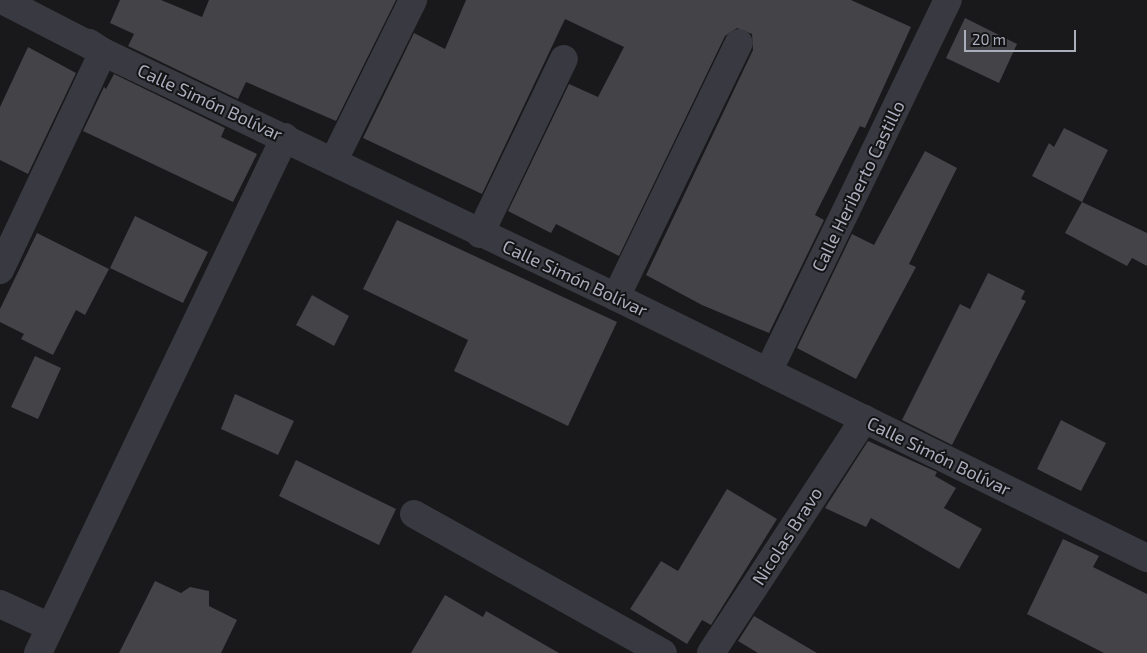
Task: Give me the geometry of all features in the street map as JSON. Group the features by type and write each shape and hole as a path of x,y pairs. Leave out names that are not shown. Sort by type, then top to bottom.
{"street":[{"name":"Calle Simón Bolívar","path":"2,0 103,52 285,137 480,234 616,297 1147,558"},
{"path":"333,162 414,0"},
{"name":"Calle Heriberto Castillo","path":"768,372 948,0"},
{"path":"616,297 739,43"},
{"path":"0,270 103,52"},
{"path":"480,234 564,59"},
{"path":"38,653 285,137"},
{"name":"Nicolas Bravo","path":"711,653 864,419"},
{"path":"414,514 663,653"},
{"path":"0,604 50,628"}],"building":[{"path":"120,0 161,0 202,17 209,0 396,0 336,121 246,82 238,99 128,46 134,34 110,23"},
{"path":"466,0 851,0 911,27 865,128 860,126 815,215 824,220 769,333 702,305 646,275 753,50 752,34 737,28 725,36 619,256 556,224 551,233 508,211 569,84 598,97 624,47 565,19 482,194 363,138 414,33 445,49"},
{"path":"965,18 1017,44 999,83 946,58"},
{"path":"28,47 76,73 28,174 0,160 0,107"},
{"path":"114,74 225,128 221,137 257,154 233,202 83,131 104,87 106,89"},
{"path":"1064,128 1108,150 1082,202 1032,176 1049,143 1054,147"},
{"path":"925,151 957,168 909,264 916,267 856,379 797,348 852,234 874,245"},
{"path":"1082,202 1147,233 1147,266 1132,258 1127,266 1065,233"},
{"path":"135,216 208,252 183,303 110,268"},
{"path":"397,220 617,322 568,426 454,371 468,340 363,289"},
{"path":"37,233 109,269 85,315 76,310 53,355 21,339 24,334 0,322 0,309"},
{"path":"988,273 1025,291 1021,299 1026,301 952,445 902,420 960,304 970,309"},
{"path":"312,295 349,316 334,346 296,325"},
{"path":"35,356 61,368 38,419 11,407"},
{"path":"235,394 294,421 278,455 221,429"},
{"path":"1061,420 1106,443 1081,491 1037,469"},
{"path":"868,441 937,472 935,476 956,488 944,508 982,529 959,569 871,518 866,527 825,508"},
{"path":"296,460 396,509 379,545 279,496"},
{"path":"727,489 777,519 711,625 702,620 687,644 630,609 661,561 678,571"},
{"path":"1063,539 1099,556 1093,567 1147,594 1147,653 1104,653 1027,614"},
{"path":"155,581 181,593 190,587 209,591 209,606 237,620 221,653 119,653"},
{"path":"445,595 483,617 486,611 559,653 411,653"},
{"path":"754,616 817,653 758,653 738,641"}]}
